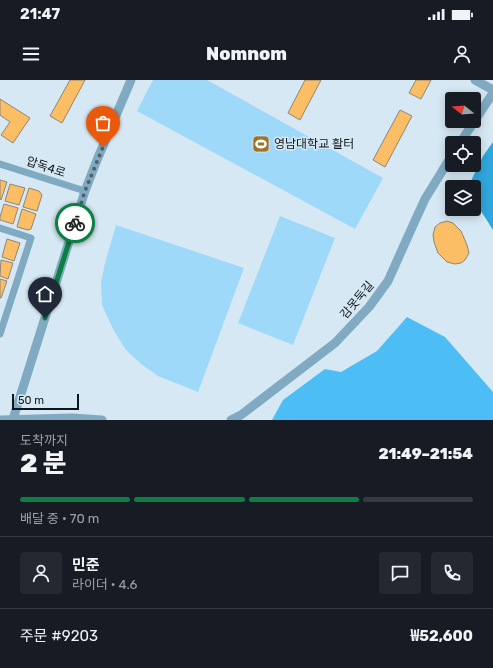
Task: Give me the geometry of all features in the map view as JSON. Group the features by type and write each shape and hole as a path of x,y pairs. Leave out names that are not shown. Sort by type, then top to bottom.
{"street":[{"path":"13,419 85,191 131,80"},
{"path":"476,80 493,90"},
{"path":"465,136 493,93"},
{"name":"압독4로","path":"0,164 85,191"},
{"name":"감못둑길","path":"231,420 241,415 335,343 369,308 388,281 425,199 445,166"},
{"path":"0,228 31,238 0,334"},
{"path":"0,420 72,418 102,420"}],"shaded area":[{"name":"영남대학교 활터","path":"153,80 207,80 383,178 355,229 137,111"},
{"path":"493,142 493,230 481,211 481,180 471,180 475,172 481,172 481,160"},
{"path":"280,216 335,238 293,345 238,323"},
{"path":"116,225 244,268 198,392 158,376 141,364 126,350 113,329 102,305 101,283"},
{"path":"407,317 445,337 493,392 493,420 272,420 283,400 325,369 341,372 377,351"}],"building":[{"path":"70,80 85,80 62,123 50,116"},
{"path":"305,80 321,80 300,120 288,113"},
{"path":"416,80 431,80 421,99 409,93"},
{"path":"0,99 30,118 13,143 1,135 10,122 0,115"},
{"path":"400,110 412,116 385,167 373,160"},
{"path":"0,180 7,182 1,200 0,199"},
{"path":"10,184 25,188 19,205 5,201"},
{"path":"29,188 39,191 42,195 37,211 23,207"},
{"path":"4,204 18,208 13,224 0,220"},
{"path":"22,209 36,214 31,229 28,230 17,227"},
{"path":"447,221 453,223 461,231 467,245 469,253 465,260 461,263 455,264 447,262 438,253 434,242 433,235 435,227 440,223"},
{"path":"7,239 20,243 14,261 2,257"},
{"path":"1,260 13,263 8,279 0,276"},
{"path":"0,279 7,281 1,298 0,298"}],"way so far":[{"path":"75,223 85,191 103,147"}],"place":[{"name":"영남대학교 활터","path":"261,144"}],"route":[{"path":"45,318 75,223"}]}
